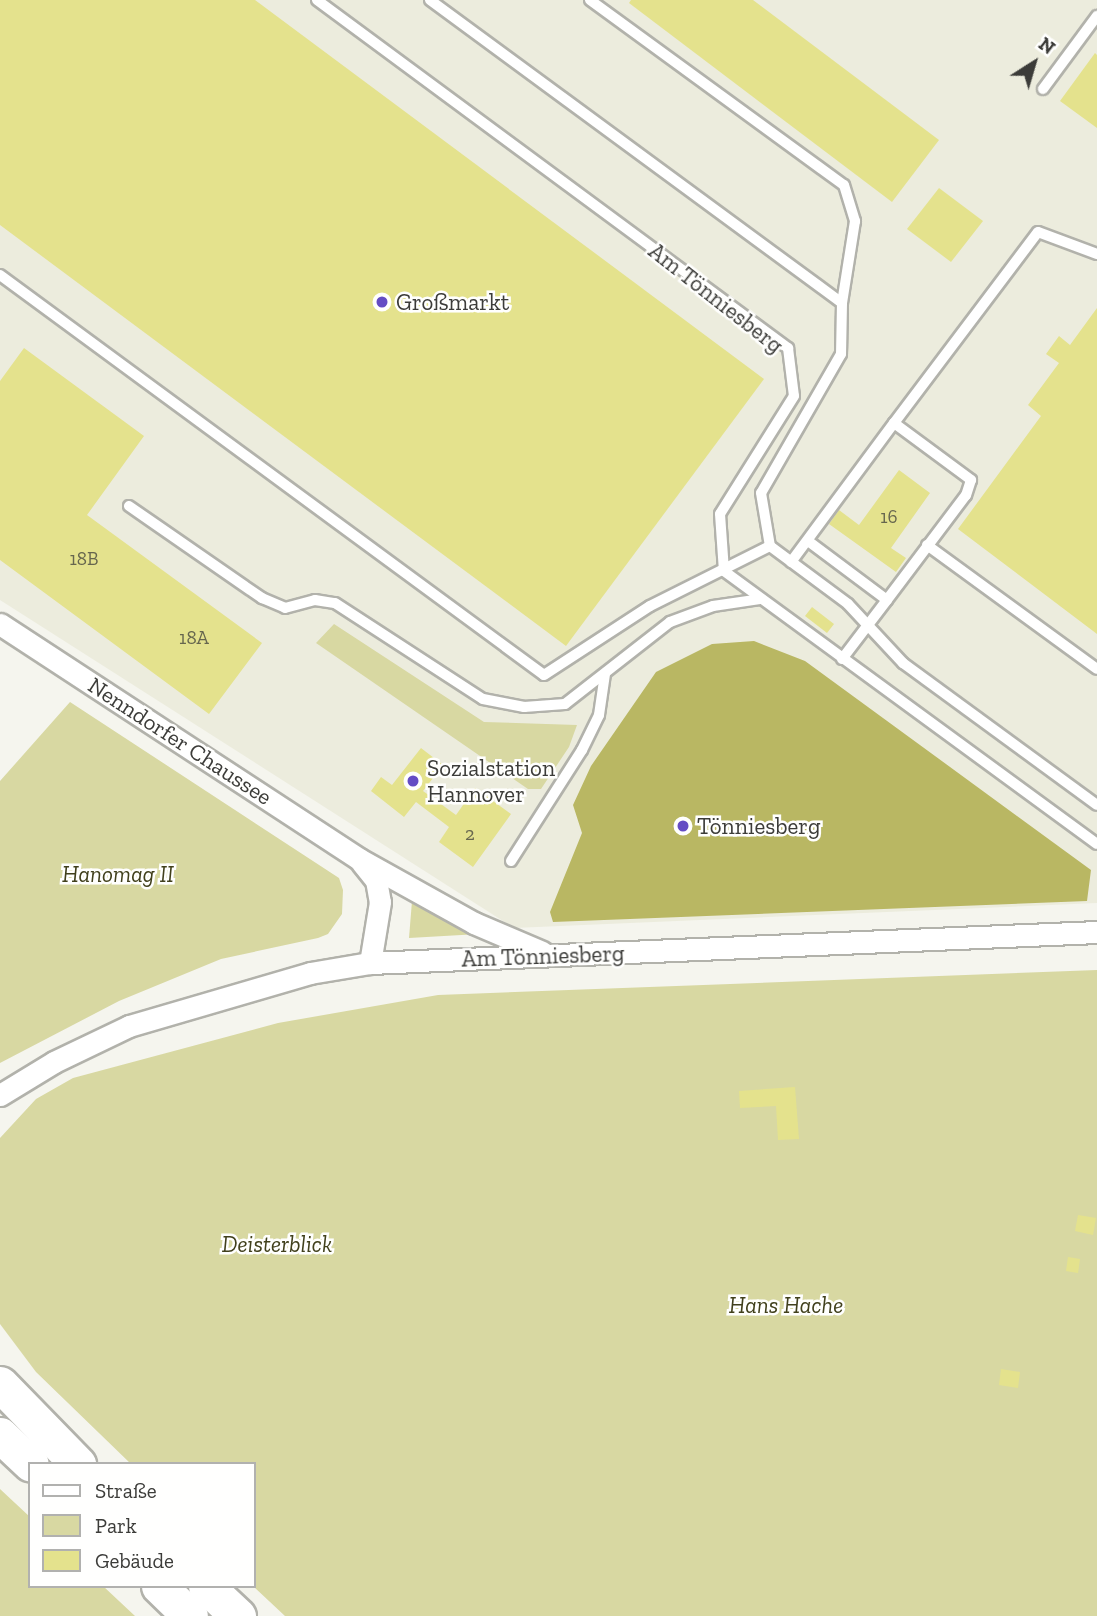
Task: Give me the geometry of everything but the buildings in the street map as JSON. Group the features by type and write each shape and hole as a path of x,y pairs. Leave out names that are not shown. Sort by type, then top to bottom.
{"main road":[{"path":"0,1384 76,1462"},
{"path":"0,1435 29,1462"},
{"path":"161,1588 190,1616"},
{"path":"208,1588 238,1616"}],"street":[{"name":"Nenndorfer Chaussee","path":"0,624 359,859 474,923 550,955"},
{"name":"Nenndorfer Chaussee","path":"359,859 376,880 380,902 370,963"},
{"name":"Am Tönniesberg","path":"0,1106 7,1092 54,1062 154,1017 310,973 370,963 1097,932"}],"lane":[{"name":"Am Tönniesberg","path":"317,0 788,348 794,396 720,514 724,570"},
{"path":"430,0 842,303"},
{"path":"590,0 844,185 855,221 842,303 841,355 761,493 770,547 848,604 903,663 1097,805"},
{"path":"1043,89 1097,16"},
{"path":"791,562 1038,232 1097,254"},
{"path":"0,275 544,675 650,606 770,547"},
{"path":"842,659 966,495 971,480 894,423"},
{"path":"129,506 262,597 285,608 315,600 335,603 483,699 524,707 565,704 670,622 713,606 761,599"},
{"path":"808,541 887,600"},
{"path":"927,545 1097,669"},
{"path":"724,570 1097,844"},
{"path":"511,862 582,750 599,715 605,674"}],"shaded area":[{"path":"0,0 1097,0 1097,903 514,928 0,600"},
{"path":"754,641 805,661 1091,870 1087,901 553,922 550,912 582,833 573,805 591,766 656,672 712,644"}],"green space":[{"path":"334,624 484,722 577,725 569,747 541,789 528,789 316,643"},
{"name":"Hanomag II","path":"70,702 339,878 343,890 342,914 328,934 221,959 119,1001 0,1063 0,781"},
{"path":"412,901 479,934 409,938"},
{"name":"Hans Hache","path":"1097,970 1097,1616 285,1616 255,1588 256,1462 129,1462 36,1372 0,1324 0,1138 36,1099 73,1078 278,1023 438,995"},
{"path":"0,1489 28,1515 28,1588 105,1588 135,1616 0,1616"}],"place":[{"name":"Großmarkt","path":"382,302"},
{"name":"Sozialstation Hannover","path":"413,781"},
{"name":"Tönniesberg","path":"683,826"}],"park label":[{"name":"Deisterblick","path":"277,1244"}]}
